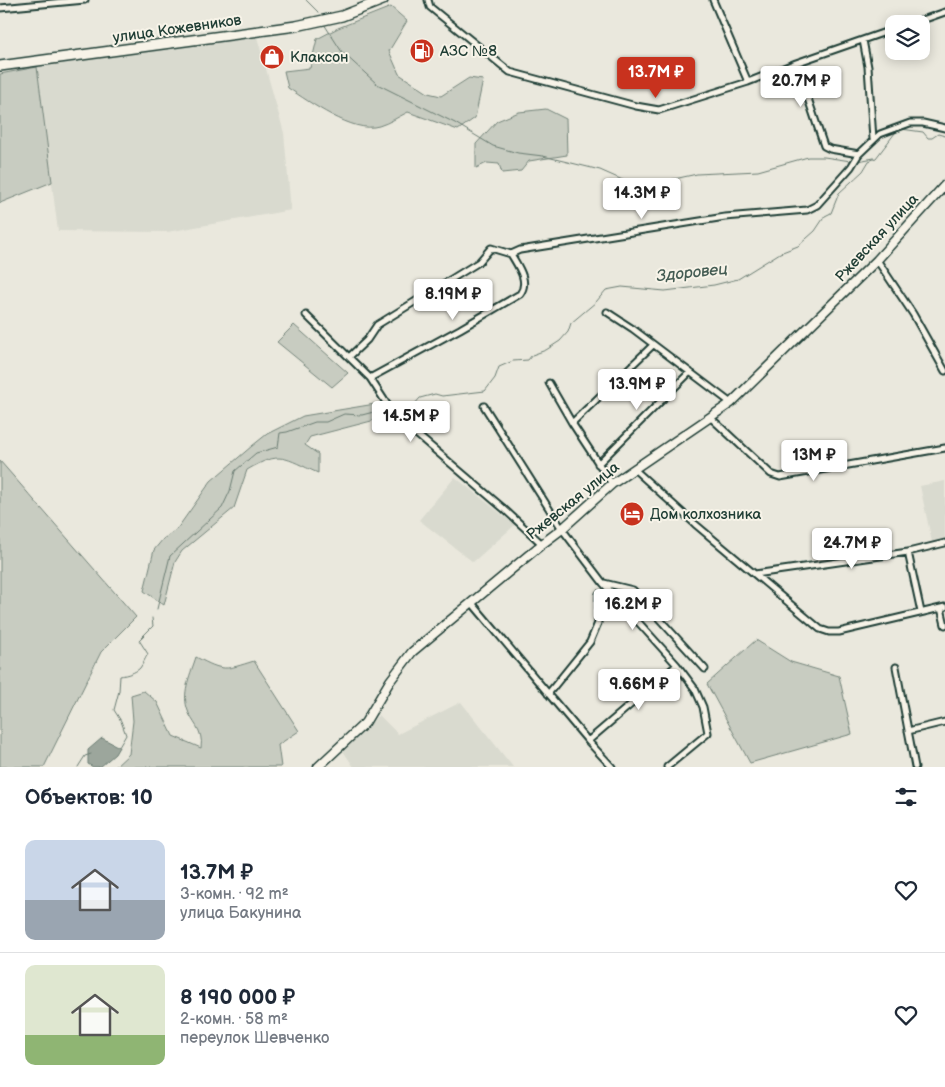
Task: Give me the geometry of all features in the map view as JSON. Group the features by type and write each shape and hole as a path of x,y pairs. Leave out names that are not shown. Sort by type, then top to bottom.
{"main road":[{"name":"улица Кожевников","path":"0,66 296,26 342,16 383,0"},
{"name":"Ржевская улица","path":"318,767 365,723 404,660 542,544 562,530 612,484 730,403 877,260 945,185"}],"street":[{"path":"0,8 85,0"},
{"path":"428,0 430,7 510,72 636,106 659,110 748,82 885,32"},
{"path":"713,0 748,82"},
{"path":"930,17 945,12"},
{"path":"863,40 868,67 873,139"},
{"path":"796,64 824,146 830,149 859,154"},
{"path":"349,357 367,340 377,325 479,262 491,248 511,254 520,250 725,216 807,210 817,205 873,139 893,128 910,123 923,123 945,128"},
{"path":"370,378 520,294 523,289 523,276 511,254"},
{"path":"877,260 913,314 945,371"},
{"path":"607,312 633,329 730,403"},
{"path":"306,315 370,378 394,416 503,508 542,544"},
{"path":"572,423 653,345"},
{"path":"598,464 690,372"},
{"path":"549,383 572,423 612,484"},
{"path":"484,406 562,530 604,583 677,665 695,689 703,707 708,732 667,767"},
{"path":"710,416 771,474 780,477 945,448"},
{"path":"634,469 695,524 820,629 829,632 851,630 943,608 945,625"},
{"path":"755,574 908,552 945,543"},
{"path":"908,552 921,612"},
{"path":"604,583 633,590 705,669"},
{"path":"548,694 590,642 598,623 599,594"},
{"path":"472,602 548,694 612,767"},
{"path":"588,741 677,665"},
{"path":"896,667 915,767"},
{"path":"908,731 945,722"}],"shaded area":[{"path":"391,7 407,21 389,51 399,74 428,93 441,96 469,78 483,80 475,118 458,130 408,112 379,126 357,125 332,115 288,88 284,71 310,68 317,39 338,28"},
{"path":"257,37 284,133 291,210 167,232 58,231 37,67"},
{"path":"37,67 52,182 0,203 0,74"},
{"path":"546,109 566,119 567,155 529,161 521,171 502,173 499,164 487,163 476,168 476,144 497,121 519,112"},
{"path":"294,325 348,373 332,387 277,342"},
{"path":"375,404 379,419 310,437 305,445 318,454 318,473 282,458 268,460 247,470 234,508 182,551 175,562 164,605 144,591 154,550 163,539 177,529 211,481 252,446 267,434 303,416"},
{"path":"0,461 136,617 101,652 44,767 0,767"},
{"path":"455,477 515,525 473,562 419,520"},
{"path":"945,481 945,540 932,542 920,486"},
{"path":"756,640 791,662 839,676 852,734 750,763 707,684"},
{"path":"196,657 225,668 254,661 299,731 278,745 281,767 115,767 129,754 133,721 131,695 144,691 157,702 173,736 201,748 201,736 189,713 186,702 188,682"},
{"path":"461,702 513,767 354,767 343,751 379,715 398,734"},
{"path":"102,738 119,747 115,754 100,767 93,767 88,764 88,750"}],"waterway":[{"path":"306,0 318,12"},
{"path":"324,24 342,52 377,84 455,123 493,146 600,170 627,182 665,181 697,174 758,171 808,157 851,161"},
{"name":"Здоровец","path":"393,407 414,405 420,398 435,394 442,396 485,391 495,378 499,367 513,361 528,360 532,355 546,350 560,341 568,332 571,323 596,302 606,290 622,287 665,291 714,285 738,279 780,253 798,246 815,231 825,216 831,213 839,193 863,171 869,161 876,158 895,133 901,129 923,132 928,138 938,134 945,136"},
{"name":"Здоровец","path":"858,161 874,158"},
{"name":"Здоровец","path":"157,609 170,556 222,508 230,491 235,471 256,453 278,447 280,433 315,422 326,422 344,414 362,415 385,409"},
{"name":"Здоровец","path":"119,747 126,735 121,721 114,710 119,691 120,676 131,674 138,670 148,654 139,640 153,626 152,618"},
{"name":"Здоровец","path":"78,767 85,756 91,754"}],"place":[{"name":"АЗС №8","path":"422,51"},
{"name":"Клаксон","path":"272,57"},
{"name":"Дом колхозника","path":"632,514"}]}
